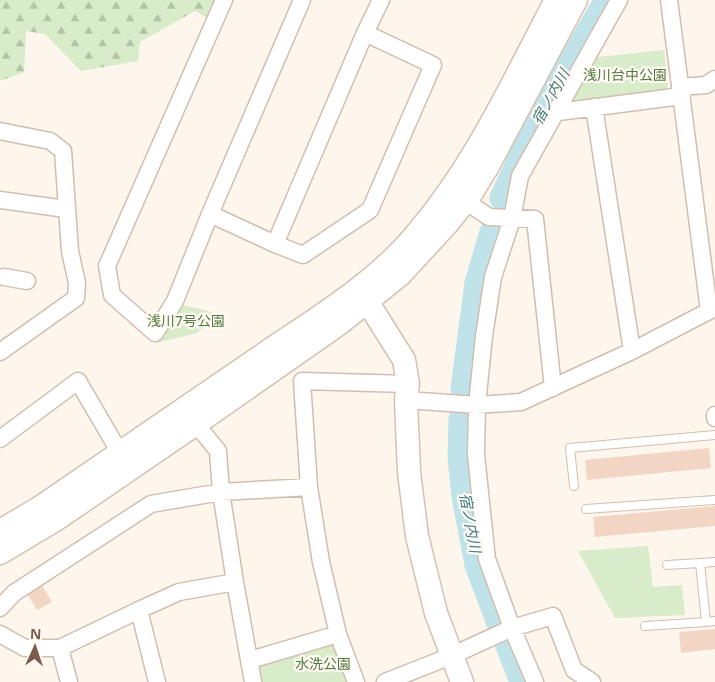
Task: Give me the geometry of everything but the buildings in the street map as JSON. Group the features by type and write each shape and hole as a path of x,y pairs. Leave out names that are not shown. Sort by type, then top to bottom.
{"street":[{"path":"224,0 108,266 112,295 155,333 175,301 210,214 302,0"},
{"path":"275,244 365,33 381,0"},
{"path":"0,553 57,519 339,324 388,264 417,234 453,186 482,139 556,0"},
{"path":"0,531 39,508 363,294 400,275 425,250 464,201 488,166 576,0"},
{"path":"534,682 487,559 476,455 477,405 484,336 493,277 512,219 520,176 558,112 619,0"},
{"path":"356,682 338,634 321,562 309,487 302,381 407,392 477,405 521,402 632,351 709,311 670,0"},
{"path":"210,214 303,255 370,210 433,64 365,33"},
{"path":"558,112 681,92 706,85 715,79"},
{"path":"594,107 632,351"},
{"path":"0,131 50,141 63,151 70,251 77,283 76,298 0,352"},
{"path":"0,200 66,209"},
{"path":"464,201 489,217 535,220 553,388"},
{"path":"1,281 27,281"},
{"path":"363,294 404,360 407,392 409,472 417,536 436,613 462,682"},
{"path":"0,439 78,381 120,453"},
{"path":"196,424 218,451 221,492 253,682"},
{"path":"0,608 14,593 151,504 221,492 309,487"},
{"path":"0,634 25,648 60,648 179,592 235,582"},
{"path":"139,610 157,682"},
{"path":"385,682 451,656 512,628 553,616 574,670 592,682"},
{"path":"250,660 338,634"},
{"path":"60,648 69,682"}],"lane":[{"path":"574,486 570,448 715,435"},
{"path":"586,509 715,500"},
{"path":"668,565 715,562"},
{"path":"700,563 706,622"},
{"path":"645,626 715,621"}],"green space":[{"path":"0,0 216,0 208,19 195,11 140,42 138,61 81,71 45,34 26,31 24,72 0,81"},
{"name":"浅川台中公園","path":"664,50 668,85 665,92 571,102 598,57"},
{"name":"浅川7号公園","path":"179,304 219,314 197,333 156,343"},
{"path":"648,546 653,587 682,585 685,615 615,618 578,551"},
{"name":"水洗公園","path":"335,641 349,682 257,682 254,663"}],"waterway":[{"name":"宿ノ内川","path":"502,198 544,107 607,0"},
{"name":"宿ノ内川","path":"463,389 477,283 492,232"},
{"name":"宿ノ内川","path":"461,419 460,458 464,496 477,565 499,623"},
{"name":"宿ノ内川","path":"507,643 522,682"}]}
